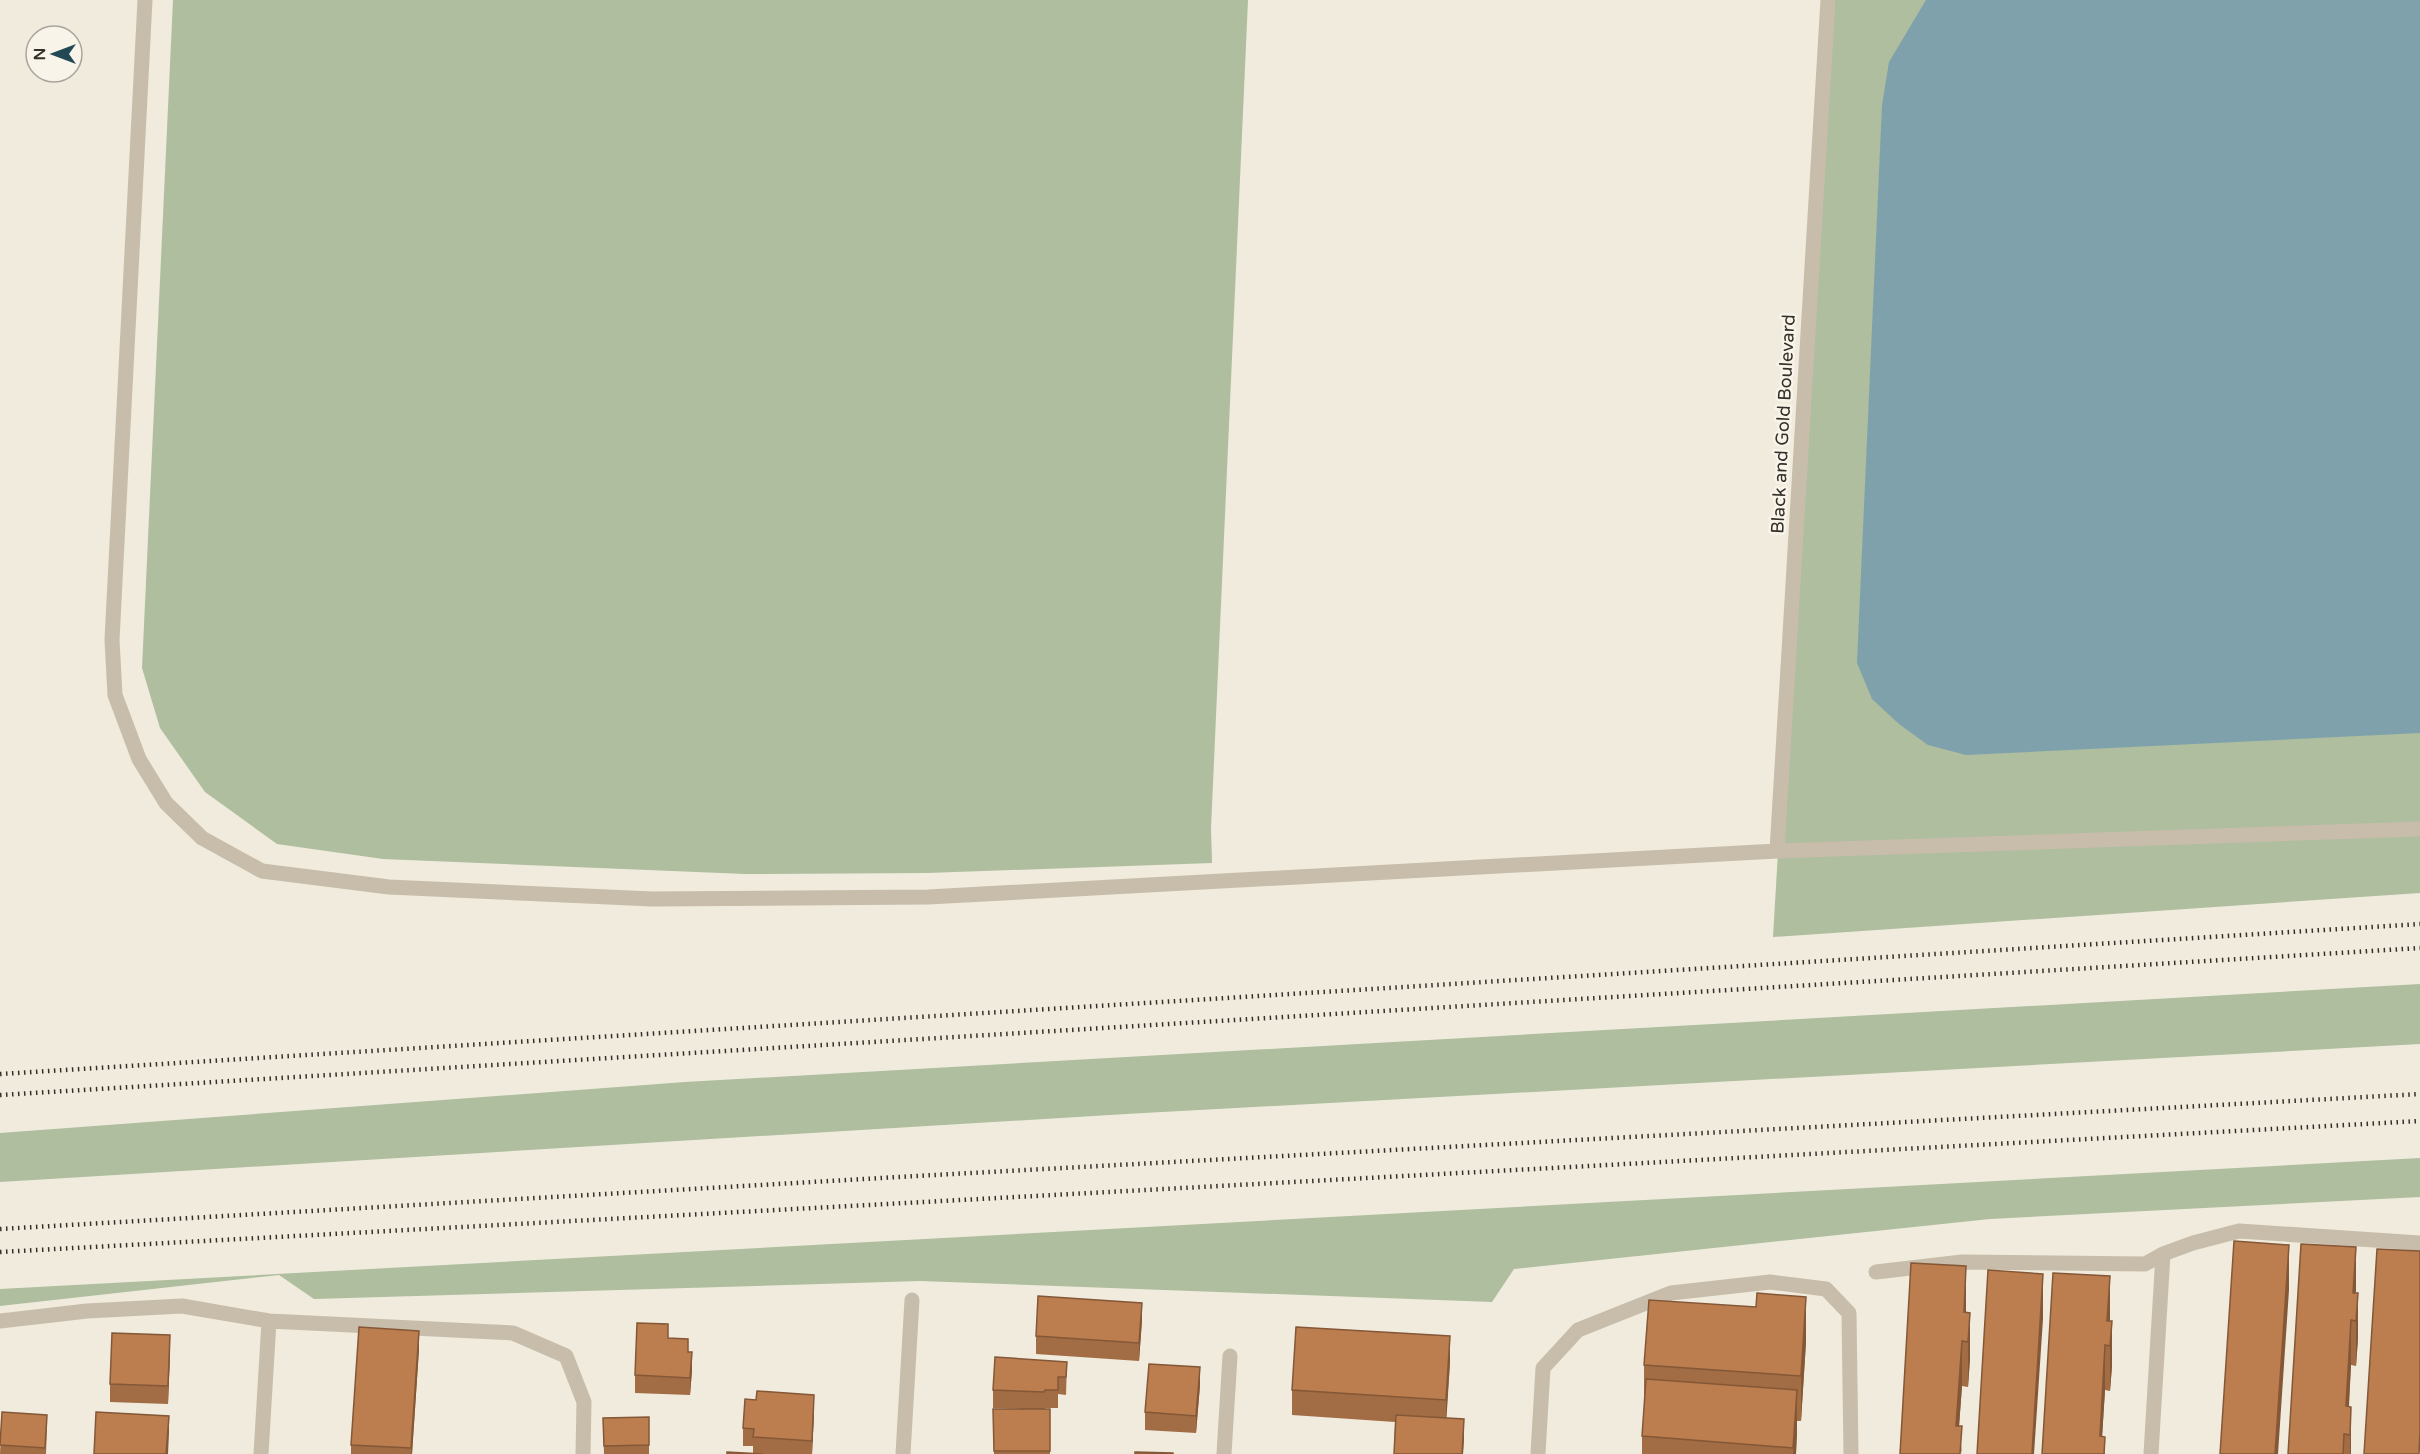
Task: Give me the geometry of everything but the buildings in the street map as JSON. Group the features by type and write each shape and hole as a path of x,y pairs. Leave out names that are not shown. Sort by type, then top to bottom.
{"street":[{"path":"145,0 112,640 115,694 139,759 166,803 202,838 262,871 389,887 652,899 928,897 1777,851 2420,829"},
{"name":"Black and Gold Boulevard","path":"1777,851 1828,0"},
{"path":"1876,1272 1962,1262 2145,1264 2163,1254 2239,1231 2420,1243"},
{"path":"2151,1454 2163,1254"},
{"path":"1538,1454 1543,1368 1578,1330 1671,1293 1770,1282 1826,1289 1849,1313 1851,1454"},
{"path":"903,1454 912,1300"},
{"path":"0,1321 87,1311 182,1306 269,1321 513,1333 566,1356 584,1402 584,1454"},
{"path":"261,1454 269,1321"},
{"path":"1224,1454 1230,1356"}],"green space":[{"path":"173,0 1248,0 1211,828 1212,863 927,873 745,874 383,859 277,844 205,792 160,728 142,668"},
{"path":"1828,0 2420,0 2420,893 1773,937"},
{"path":"2420,984 2420,1044 1126,1114 0,1182 0,1133 685,1082"},
{"path":"2420,1158 2420,1197 1990,1219 1514,1269 1492,1302 920,1281 314,1299 279,1275 0,1306 0,1289"}],"water":[{"path":"1926,0 2420,0 2420,733 1966,755 1928,745 1899,724 1872,699 1857,663 1882,105 1889,62"}],"railway":[{"path":"0,1074 2420,924"},
{"path":"0,1095 2420,948"},
{"path":"0,1229 916,1176 2420,1094"},
{"path":"0,1252 2420,1121"}]}
